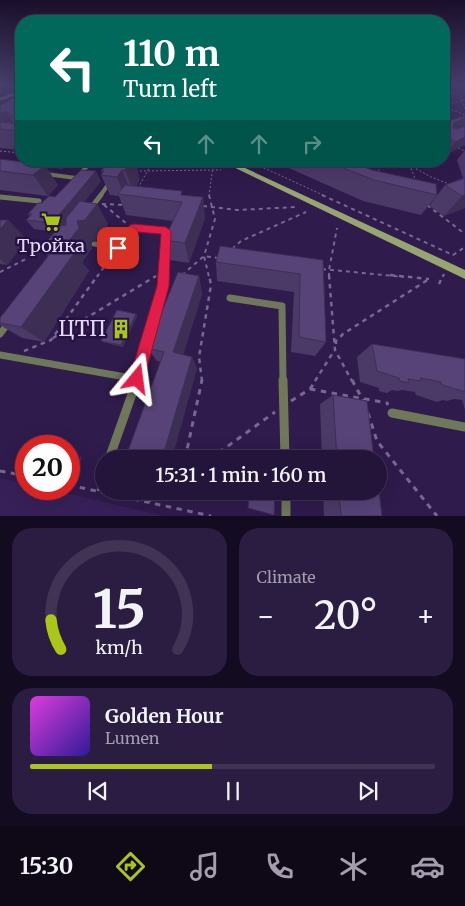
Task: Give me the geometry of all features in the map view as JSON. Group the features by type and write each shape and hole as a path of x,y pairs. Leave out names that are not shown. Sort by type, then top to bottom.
{"main road":[{"path":"225,167 465,275"}],"lane":[{"path":"37,174 76,178 86,167"},
{"path":"84,217 113,179"},
{"path":"0,197 39,202"},
{"path":"94,244 118,248 134,228 166,231 163,286 137,379 112,450"},
{"path":"230,298 282,306 285,450"},
{"path":"0,334 11,319"},
{"path":"0,355 137,379"},
{"path":"392,412 465,427"},
{"path":"286,500 286,516"}],"path":[{"path":"451,109 465,115"},
{"path":"458,147 465,151"},
{"path":"0,151 15,152"},
{"path":"136,192 150,167"},
{"path":"187,450 203,377 199,357 211,285 204,256 215,219 208,192 212,167"},
{"path":"128,171 212,171 221,167"},
{"path":"262,167 453,254"},
{"path":"376,172 381,167"},
{"path":"410,167 418,188"},
{"path":"412,167 431,177 454,185"},
{"path":"95,203 128,205"},
{"path":"102,204 126,224 134,228"},
{"path":"425,204 465,234"},
{"path":"195,205 238,210 296,207"},
{"path":"229,252 241,241 306,212"},
{"path":"337,228 329,270 335,350 363,398 377,441 437,516"},
{"path":"451,259 453,254 465,247"},
{"path":"51,340 118,248"},
{"path":"0,272 44,250"},
{"path":"175,280 204,256 223,258"},
{"path":"223,450 310,389 335,350 336,341 343,334 429,279 319,269"},
{"path":"10,357 51,340 164,271"},
{"path":"439,284 444,274"},
{"path":"310,389 387,403 392,412"},
{"path":"0,471 15,474"},
{"path":"80,488 95,491"},
{"path":"139,500 211,516"}],"shaded area":[{"path":"0,478 15,481 15,500 80,500 80,496 164,516 0,516"}],"building":[{"path":"0,109 15,109 15,117 5,111 0,114"},
{"path":"465,116 465,118 454,123 453,128 457,129 465,126 465,137 455,142 450,139 450,120"},
{"path":"0,122 15,123 15,130 0,129"},
{"path":"0,159 15,161 15,167 43,167 33,175 0,171"},
{"path":"104,167 127,167 122,170 117,177 101,175 104,171 101,171"},
{"path":"341,167 364,167 436,184 437,195 374,180"},
{"path":"81,170 96,171 52,223 26,220 32,214 28,214 38,203 42,203 49,196 55,197"},
{"path":"465,178 465,195 462,196 445,185"},
{"path":"125,185 182,191 181,195 203,197 185,243 164,240 182,202 118,194"},
{"path":"80,201 97,204 85,220 77,221 79,228 62,250 75,252 21,327 0,323 0,318 53,250 41,248 60,226 66,225 66,218"},
{"path":"0,220 8,220 0,229"},
{"path":"220,246 323,260 326,342 299,337 300,274 216,262"},
{"path":"178,272 199,276 173,352 192,357 165,450 128,450 164,352 147,348"},
{"name":"ЦТП","path":"117,310 136,314 121,345 101,341"},
{"path":"372,344 465,359 465,392 442,385 441,382 420,378 421,381 408,379 409,383 400,381 399,378 377,371"},
{"path":"333,395 367,401 373,450 336,450"},
{"path":"249,500 275,500 274,515 248,508"},
{"path":"340,500 380,500 382,516 341,516"}],"place":[{"name":"Тройка","path":"51,222"},
{"name":"ЦТП","path":"121,329"}],"route":[{"path":"118,248 134,228 166,231 163,286 137,379"}]}
